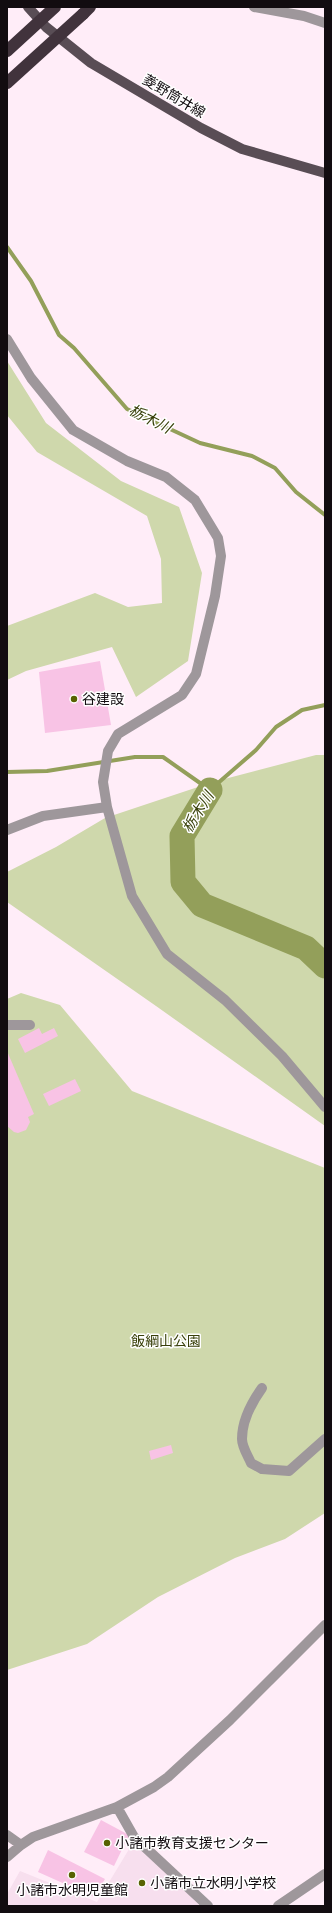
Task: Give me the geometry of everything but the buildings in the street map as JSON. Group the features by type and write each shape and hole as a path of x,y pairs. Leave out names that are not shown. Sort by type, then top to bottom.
{"highway":[{"path":"7,51 55,7"},
{"path":"7,83 86,10"}],"main road":[{"name":"菱野筒井線","path":"28,7 46,27 91,63 201,128 242,149 325,173"}],"street":[{"path":"254,7 304,16 325,23"},
{"path":"7,339 31,378 73,430 127,461 166,477 195,500 218,538 221,556 215,596 196,674 182,694 118,734 108,751 103,782 107,807 132,896 167,954 225,1000 271,1044 325,1107"},
{"path":"7,830 43,816 107,807"},
{"path":"7,1025 30,1025"},
{"path":"262,1388 254,1400 245,1421 242,1438 250,1463 262,1469 289,1470 325,1439"},
{"path":"7,1857 21,1845 48,1831 117,1807 154,1787 168,1777 230,1720 325,1625"},
{"path":"117,1807 134,1837 197,1901 208,1906"},
{"path":"7,1835 21,1845"},
{"path":"278,1906 325,1874"}],"shaded area":[{"name":"小諸市立水明小学校","path":"134,1841 200,1906 7,1906 7,1894 20,1871 97,1902"}],"green space":[{"path":"7,361 46,423 121,481 179,507 202,573 188,661 136,697 112,647 26,671 7,680 7,626 95,593 128,607 162,603 161,559 147,516 37,452 7,415"},
{"path":"316,755 325,755 325,1126 7,902 7,872 56,847 105,818 213,782"},
{"name":"飯綱山公園","path":"21,993 60,1005 132,1091 325,1168 325,1513 285,1539 235,1558 158,1597 87,1644 7,1670 7,999"}],"waterway":[{"name":"栃木川","path":"7,247 31,281 59,335 74,348 127,409 200,443 252,456 275,468 296,492 325,515"},
{"path":"7,772 47,771 135,757 163,757 210,790 256,750 276,727 302,710 325,705"},
{"name":"栃木川","path":"210,790 182,836 183,882 202,905 306,948 325,966"}],"place":[{"name":"谷建設","path":"74,699"},
{"name":"小諸市教育支援センター","path":"107,1843"},
{"name":"小諸市水明児童館","path":"72,1875"},
{"name":"小諸市立水明小学校","path":"142,1883"}]}
